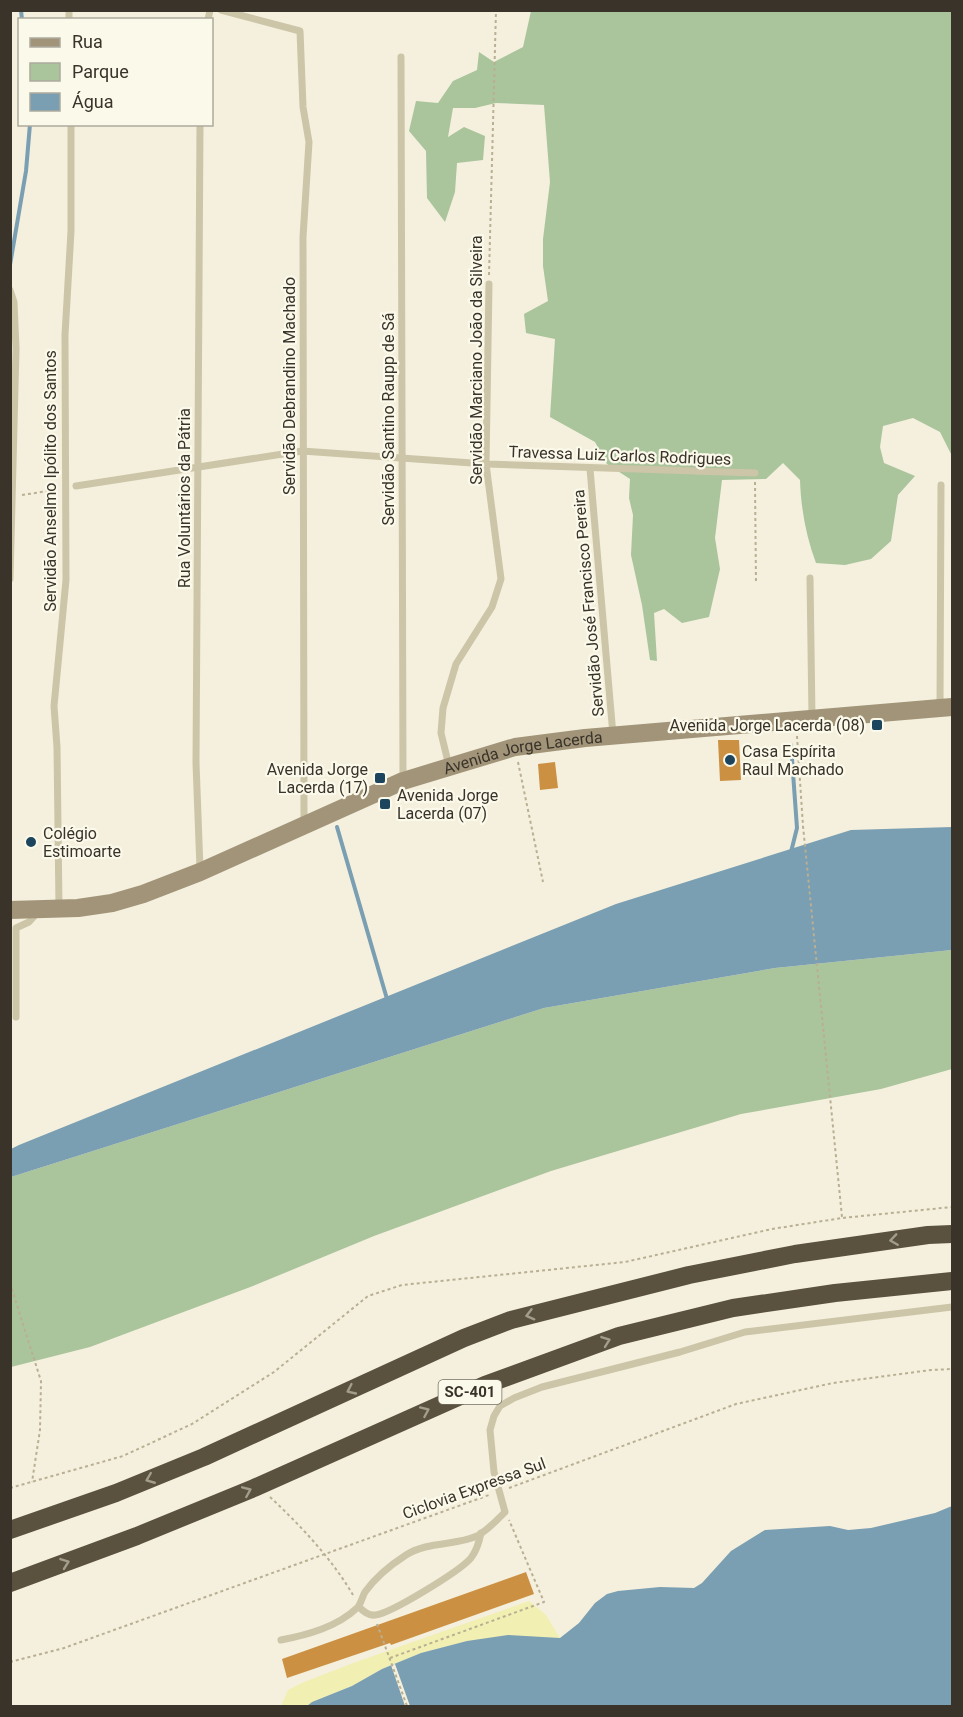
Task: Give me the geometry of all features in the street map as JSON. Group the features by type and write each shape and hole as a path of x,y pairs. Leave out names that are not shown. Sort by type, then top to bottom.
{"highway":[{"path":"10,1530 116,1493 204,1457 464,1338 511,1320 678,1277 806,1252 928,1235 952,1234"},
{"name":"SC-401","path":"10,1583 138,1536 254,1488 485,1385 618,1336 733,1308 835,1293 952,1281"}],"main road":[{"name":"Avenida Jorge Lacerda","path":"12,908 59,910 112,903 153,890 200,872 403,781 515,747 554,741 946,707"}],"lane":[{"name":"Servidão Debrandino Machado","path":"221,10 300,31 303,107 309,142 303,237 304,825"},
{"name":"Servidão Santino Raupp de Sá","path":"401,57 403,781"},
{"name":"Servidão Anselmo Ipólito dos Santos","path":"59,910 57,747 54,706 66,580 65,335 72,203 71,126"},
{"name":"Rua Voluntários da Pátria","path":"200,126 196,763 200,872"},
{"name":"Servidão Marciano João da Silveira","path":"449,766 441,733 443,708 456,664 492,607 501,579 486,464 489,284"},
{"path":"10,290 15,312 16,349 10,579"},
{"name":"Travessa Luiz Carlos Rodrigues","path":"76,486 302,451 486,464 755,473"},
{"name":"Servidão José Francisco Pereira","path":"590,468 613,736"},
{"path":"941,485 946,707"},
{"path":"804,720 810,578"},
{"path":"16,1017 16,928 29,922 39,910"},
{"path":"281,1640 301,1636 325,1627 359,1607 366,1591 406,1555 417,1549 462,1541 489,1529 505,1512 498,1492 490,1438 494,1416 500,1406 507,1402 542,1387 680,1352 745,1332 952,1307"},
{"path":"359,1607 374,1616 402,1605 469,1560 478,1548 481,1533"}],"path":[{"name":"Servidão Marciano João da Silveira","path":"489,284 496,10"},
{"path":"755,473 756,584"},
{"path":"13,497 66,488"},
{"path":"804,720 803,826 842,1218"},
{"path":"515,747 543,882"},
{"path":"10,1489 123,1456 192,1424 274,1372 368,1296 402,1285 625,1262 772,1229 842,1218 952,1207"},
{"path":"10,1283 40,1381 40,1430 32,1482"},
{"name":"Ciclovia Expressa Sul","path":"10,1662 64,1648 736,1404 833,1383 952,1369"},
{"path":"254,1488 268,1496 287,1514 324,1555 340,1575 359,1607"},
{"path":"390,1658 544,1602 505,1512"},
{"path":"374,1616 407,1707"}],"green space":[{"path":"531,11 952,11 952,456 940,432 913,418 883,426 880,447 884,463 915,476 898,495 891,541 871,559 845,565 816,563 809,543 800,480 783,463 766,479 722,480 715,538 720,569 709,617 682,623 664,609 654,613 657,661 650,660 642,605 631,555 633,515 629,498 630,479 607,464 595,442 550,417 555,339 526,333 524,314 548,301 543,266 543,239 550,182 544,105 496,103 475,108 453,108 448,137 464,127 485,136 483,160 457,163 455,192 445,222 427,198 426,151 409,131 416,101 438,103 453,81 477,70 479,52 494,62 523,47"},
{"path":"952,950 952,1069 881,1089 741,1114 551,1171 374,1236 253,1286 90,1347 11,1367 11,1177 544,1008 775,968"}],"sand":[{"path":"529,1601 546,1615 560,1638 467,1641 421,1653 382,1669 352,1686 307,1706 281,1706 288,1690 304,1682"}],"water":[{"path":"952,827 952,950 775,968 544,1008 11,1177 11,1149 19,1145 616,904 851,830"},
{"path":"952,1506 952,1706 307,1706 352,1686 382,1669 421,1653 467,1641 508,1635 560,1638 579,1623 595,1603 607,1594 660,1587 694,1588 702,1583 731,1551 765,1530 830,1526 848,1530 871,1528 935,1513"}],"pier":[{"path":"395,1664 410,1706 405,1706 391,1665"}],"building":[{"name":"Casa Espírita Raul Machado","path":"718,740 739,740 741,780 720,781"},
{"path":"555,762 558,788 540,790 538,764"},
{"path":"526,1572 534,1594 391,1645 390,1643 287,1678 282,1659"}],"waterway":[{"path":"21,10 22,18"},
{"path":"10,265 26,171 30,126"},
{"path":"791,745 797,828 791,852"},
{"path":"337,827 387,999"}],"place":[{"name":"Avenida Jorge Lacerda (08)","path":"877,725"},
{"name":"Casa Espírita Raul Machado","path":"730,760"},
{"name":"Avenida Jorge Lacerda (17)","path":"380,778"},
{"name":"Avenida Jorge Lacerda (07)","path":"385,804"},
{"name":"Colégio Estimoarte","path":"31,842"}]}
